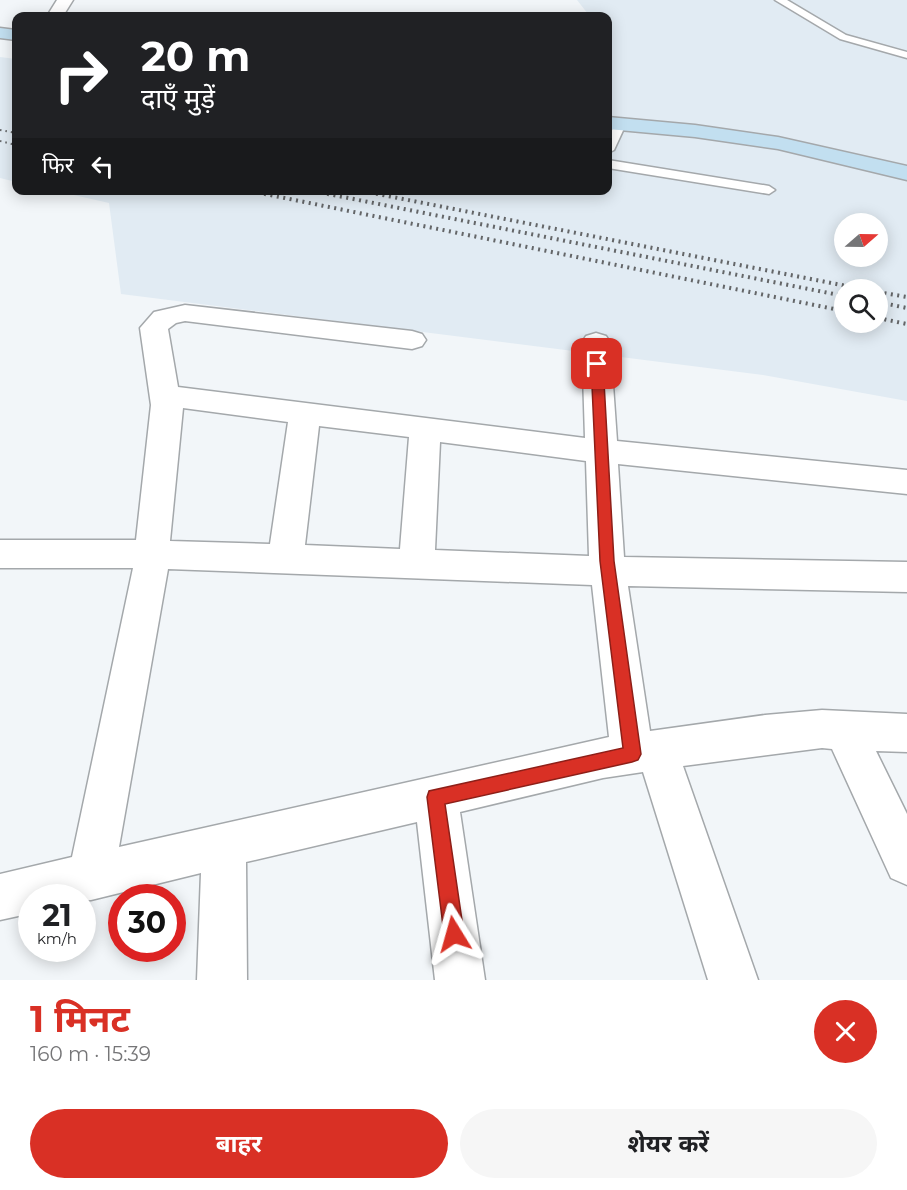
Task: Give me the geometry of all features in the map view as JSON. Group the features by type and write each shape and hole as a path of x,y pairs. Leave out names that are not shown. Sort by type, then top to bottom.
{"street":[{"path":"614,124 695,131 778,143 907,173"},
{"path":"91,877 149,584 166,405 154,328 166,315 185,313 412,340"},
{"path":"596,342 608,571 645,752 733,980"},
{"path":"166,405 177,397 187,396 602,451 907,482"},
{"path":"286,558 305,412"},
{"path":"417,563 425,428"},
{"path":"0,554 152,554 608,571 907,577"},
{"path":"0,897 436,797 645,752 765,734 822,729 907,734"},
{"path":"844,730 907,862"},
{"path":"436,797 460,980"},
{"path":"222,980 224,846"}],"lane":[{"path":"780,0 843,37 907,55"},
{"path":"612,165 769,190"}],"shaded area":[{"path":"577,0 907,0 907,401 763,375 121,294 109,203 74,195 612,195 612,12 586,12"},
{"path":"0,57 12,58 12,181 0,178"}],"railway":[{"path":"0,130 12,132"},
{"path":"0,141 12,144"},
{"path":"270,195 834,309"},
{"path":"333,195 834,294"},
{"path":"382,195 834,284"},
{"path":"888,294 907,297"},
{"path":"888,304 907,308"},
{"path":"888,320 907,324"}],"route":[{"path":"454,934 436,797 603,758 632,754 610,600 597,364"}]}
